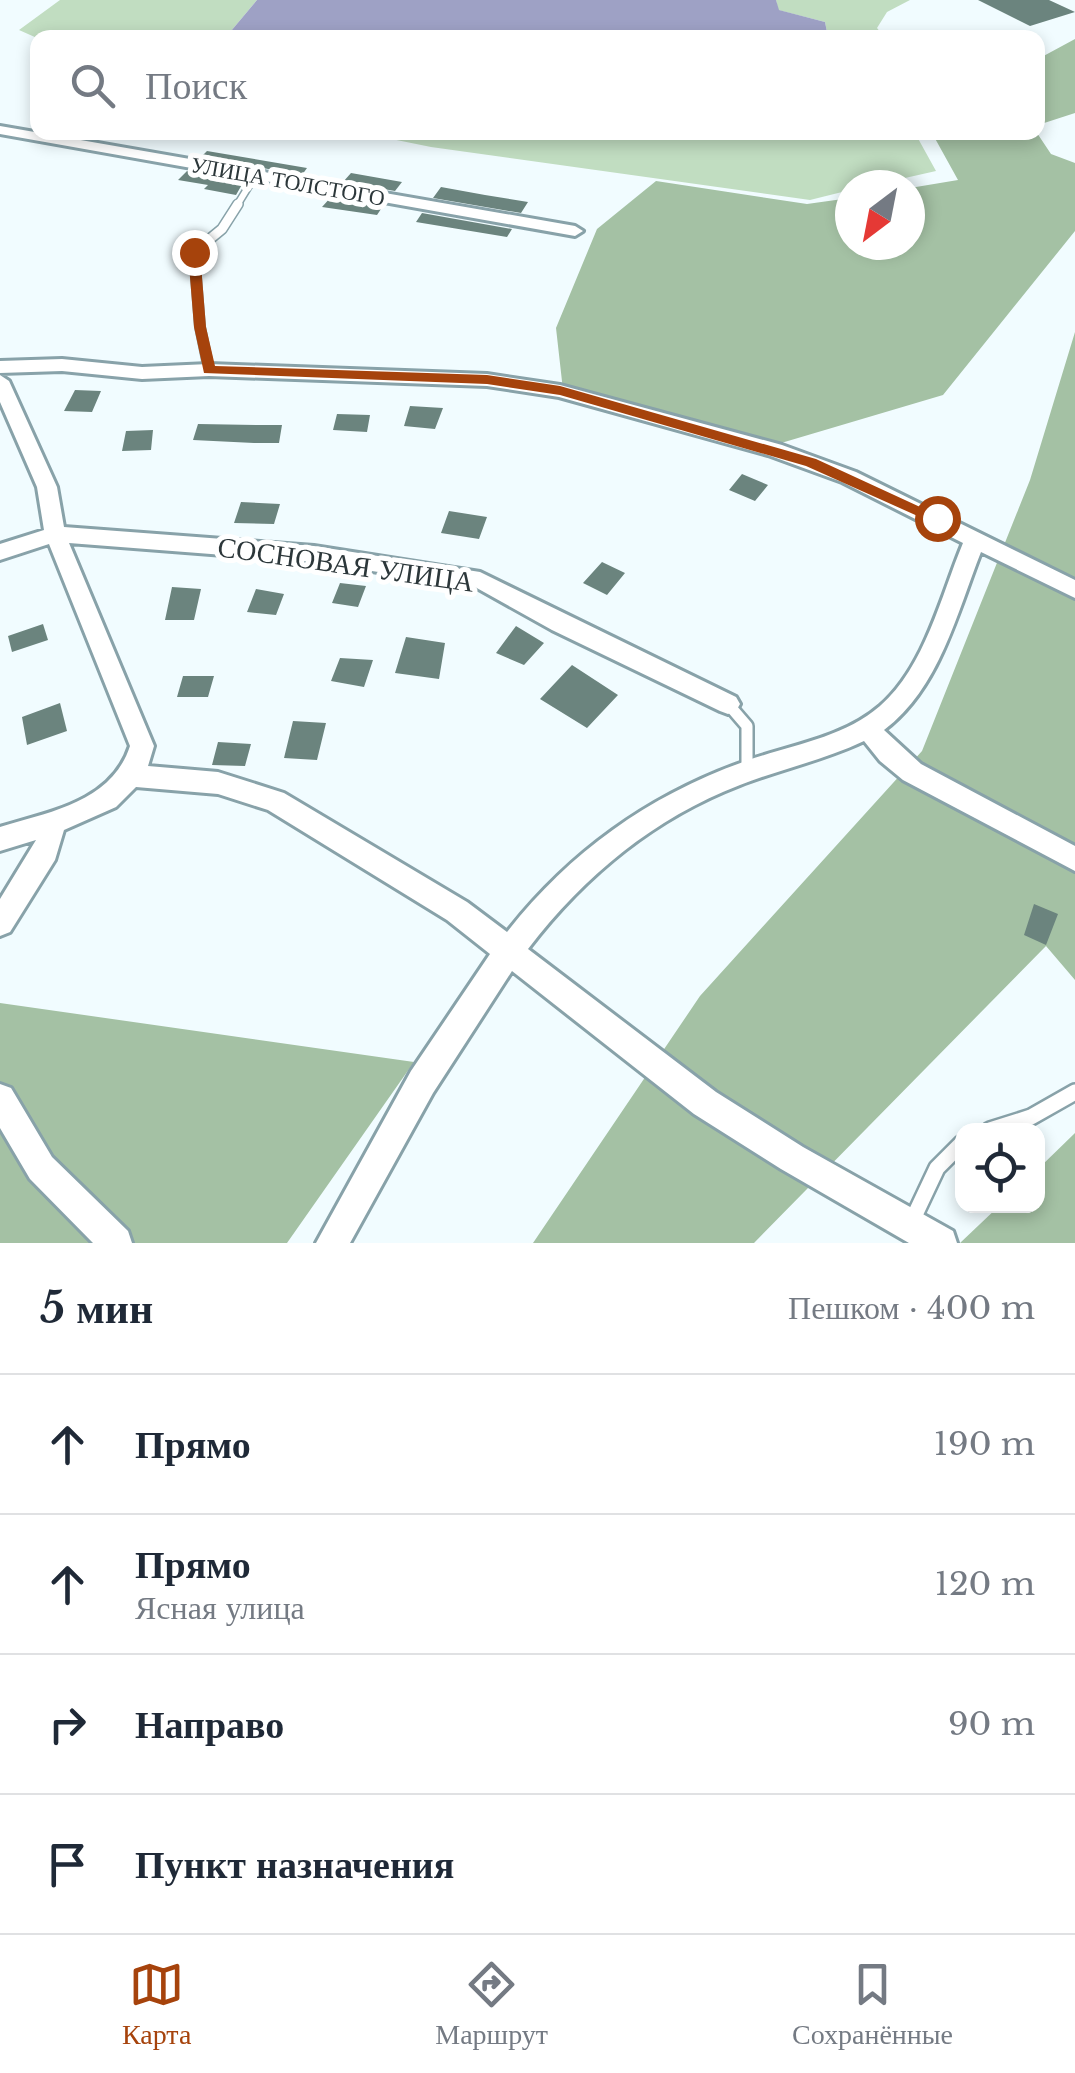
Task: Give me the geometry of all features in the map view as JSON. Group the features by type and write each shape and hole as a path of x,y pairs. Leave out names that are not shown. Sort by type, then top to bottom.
{"street":[{"name":"УЛИЦА ТОЛСТОГО","path":"0,130 30,135"},
{"name":"УЛИЦА ТОЛСТОГО","path":"55,140 575,231"},
{"path":"0,368 62,365 142,372 209,370 487,380 601,400 775,450 887,493 1075,590"},
{"path":"0,381 47,487 54,534 134,718 142,746 131,776 96,806 0,839"},
{"name":"СОСНОВАЯ УЛИЦА","path":"0,552 54,534 314,554 480,580 560,624 728,704"},
{"path":"332,1243 468,1005 575,878 614,842 676,801 868,728 903,698 926,656 976,538"},
{"path":"868,728 889,754 912,772 1075,858"},
{"path":"131,776 218,784 274,801 457,911 704,1103 941,1243"},
{"path":"0,923 46,852 53,820"},
{"path":"0,1099 41,1168 116,1243"}],"lane":[{"path":"209,370 200,327 194,252 222,229 255,176"},
{"path":"728,704 747,726 747,771"},
{"path":"1010,1123 1075,1092"},
{"path":"910,1225 926,1184 955,1147"}],"green space":[{"path":"60,0 257,0 232,30 30,30 30,35 19,30"},
{"path":"776,0 910,0 887,12 879,30 827,30 825,22 778,10"},
{"path":"1075,39 1075,113 1045,123 1045,55"},
{"path":"396,140 919,140 936,171 835,170 835,194 810,200"},
{"path":"936,140 1042,140 1051,154 1075,163 1075,231 943,395 771,446 564,399 556,328 597,229 656,181 807,204 835,200 835,260 925,260 925,186 958,180"},
{"path":"1075,332 1075,980 1046,946 754,1243 533,1243 700,996 922,751 1030,480"},
{"path":"0,1003 414,1062 287,1243 0,1243"},
{"path":"1075,1133 1075,1243 960,1243 992,1213 1045,1213 1045,1162"}],"water":[{"path":"257,0 776,0 779,10 825,22 827,30 232,30"}],"building":[{"path":"978,0 1049,0 1075,12 1030,26"},
{"path":"207,151 307,168 302,175 201,157"},
{"path":"187,171 244,181 236,195 178,180"},
{"path":"351,173 402,182 395,191 343,182"},
{"path":"441,187 528,202 521,213 433,198"},
{"path":"331,197 383,206 377,215 322,207"},
{"path":"422,213 512,229 507,237 416,222"},
{"path":"75,390 101,391 92,412 64,411"},
{"path":"410,406 443,408 435,429 404,426"},
{"path":"337,414 370,415 367,432 333,430"},
{"path":"198,424 282,425 279,443 254,443 193,440"},
{"path":"153,430 151,450 122,451 126,431"},
{"path":"742,474 768,485 755,501 729,490"},
{"path":"241,502 280,504 274,524 234,523"},
{"path":"449,511 487,517 479,539 441,533"},
{"path":"602,562 625,573 607,595 583,583"},
{"path":"340,583 366,586 358,607 332,603"},
{"path":"172,587 201,589 194,620 165,620"},
{"path":"256,589 284,594 276,615 247,612"},
{"path":"43,624 48,640 12,652 8,636"},
{"path":"516,626 544,643 524,665 496,653"},
{"path":"406,637 445,643 439,679 395,673"},
{"path":"340,658 373,660 364,687 331,681"},
{"path":"572,665 618,695 587,728 540,699"},
{"path":"183,676 214,676 208,697 177,697"},
{"path":"60,703 67,731 27,745 22,717"},
{"path":"293,721 326,723 317,760 284,758"},
{"path":"218,742 251,744 245,766 212,765"},
{"path":"1034,904 1058,914 1046,945 1024,935"}],"route":[{"path":"194,252 200,327 209,370 487,380 560,391 811,462 937,518"}]}
